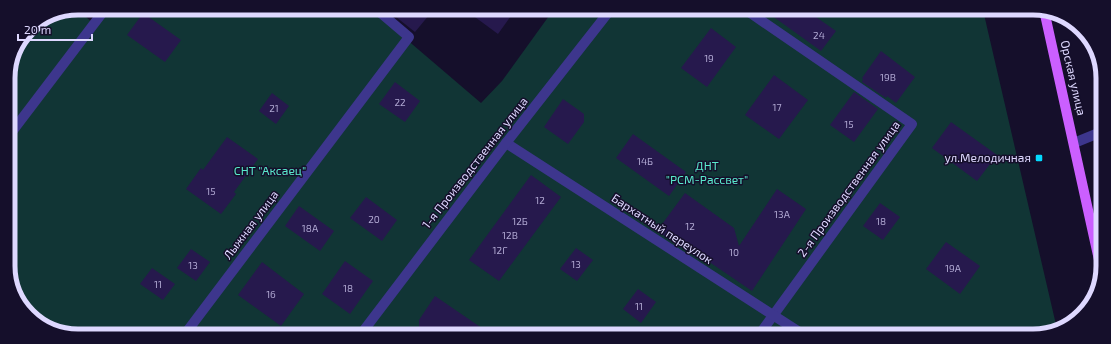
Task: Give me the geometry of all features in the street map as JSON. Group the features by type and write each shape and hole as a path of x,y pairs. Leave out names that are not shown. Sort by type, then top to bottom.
{"main road":[{"name":"Орская улица","path":"1045,17 1096,246"}],"street":[{"path":"15,128 101,15"},
{"name":"Лыжная улица","path":"189,329 409,37 383,15"},
{"name":"1-я Производственная улица","path":"366,329 506,143 606,15"},
{"name":"2-я Производственная улица","path":"753,15 912,124 763,329"},
{"path":"1074,143 1096,134"},
{"name":"Бархатный переулок","path":"506,143 794,329"}],"green space":[{"path":"84,15 95,25 102,15 378,15 481,103 502,81 550,15 984,15 1056,324 1049,327 1037,329 78,329 62,327 50,323 36,313 21,294 18,286 15,266 15,74 21,50 28,40 46,23 58,18"}],"building":[{"path":"142,15 146,15 181,40 165,62 127,35"},
{"path":"394,15 429,15 415,32"},
{"path":"472,15 512,15 498,34"},
{"path":"771,15 813,15 836,31 821,51"},
{"path":"711,28 736,47 707,87 681,68"},
{"path":"881,51 915,77 896,103 887,96 886,98 862,82 862,78"},
{"path":"774,75 808,100 779,139 745,115"},
{"path":"395,82 420,101 405,122 379,104"},
{"path":"854,92 878,109 854,142 830,125"},
{"path":"272,93 289,106 276,124 259,111"},
{"path":"563,99 584,114 584,122 568,144 544,127"},
{"path":"951,122 997,155 977,181 932,148"},
{"path":"633,134 686,172 669,196 616,158"},
{"path":"227,137 258,159 234,192 236,194 221,214 186,189 201,168 203,170"},
{"path":"531,175 561,197 499,281 469,260"},
{"path":"777,189 806,209 752,291 699,255 697,258 657,231 685,193 734,228 739,246"},
{"path":"366,197 397,220 382,241 350,218"},
{"path":"880,203 900,217 883,240 863,226"},
{"path":"299,206 334,231 320,251 285,226"},
{"path":"946,242 980,266 960,294 926,269"},
{"path":"576,248 593,260 577,281 560,269"},
{"path":"191,249 210,262 196,281 177,268"},
{"path":"345,261 373,281 350,314 322,294"},
{"path":"262,262 304,294 281,326 238,295"},
{"path":"152,268 175,284 163,300 140,284"},
{"path":"638,289 656,302 641,323 623,309"},
{"path":"435,296 483,329 421,329 419,328 419,320"}],"place":[{"name":"ул.Мелодичная","path":"1039,158"}],"park label":[{"name":"СНТ \"Аксаец\"","path":"270,171"},
{"name":"ДНТ \"РСМ-Рассвет\"","path":"707,173"}]}
